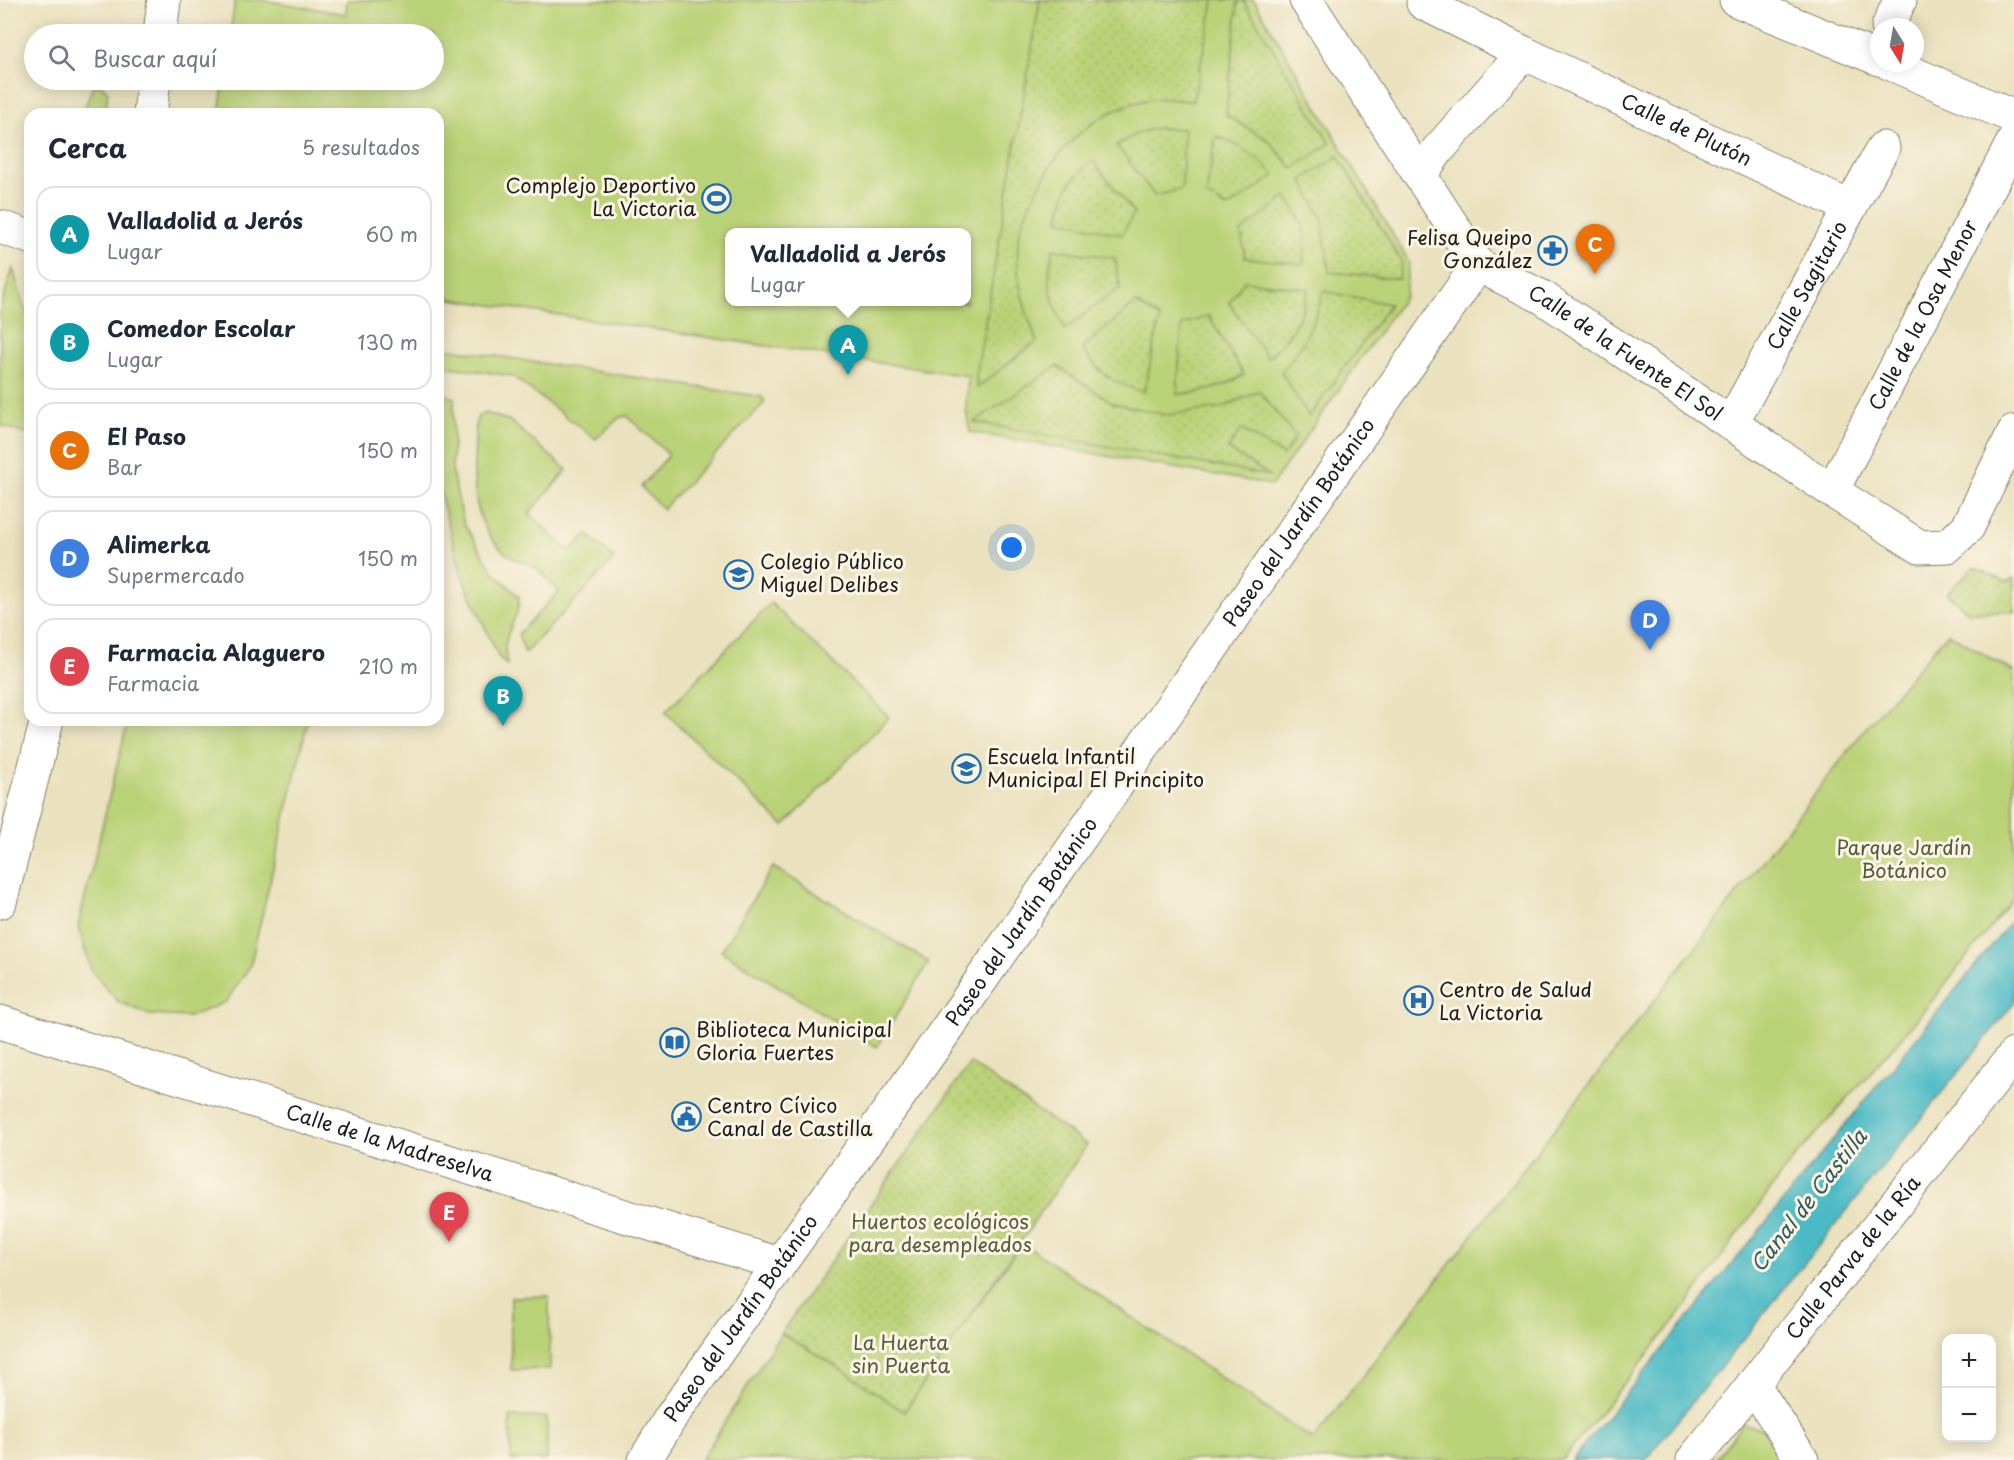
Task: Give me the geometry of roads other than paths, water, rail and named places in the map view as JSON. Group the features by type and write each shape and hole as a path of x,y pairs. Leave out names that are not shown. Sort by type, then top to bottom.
{"street":[{"path":"161,24 164,0"},
{"path":"1306,0 1478,265"},
{"path":"1736,0 1870,53"},
{"path":"1892,18 1900,0"},
{"name":"Calle de Plutón","path":"1423,3 1849,207"},
{"path":"1420,175 1437,151 1524,53"},
{"path":"1914,72 2014,117"},
{"path":"151,108 153,90"},
{"name":"Calle de la Osa Menor","path":"1832,491 2014,140"},
{"name":"Calle Sagitario","path":"1731,424 1883,148"},
{"path":"0,227 24,235"},
{"name":"Calle de la Fuente El Sol","path":"1478,265 1542,297 1832,491 1920,547 1948,546 1968,527 2014,432"},
{"name":"Paseo del Jardín Botánico","path":"645,1460 671,1417 961,1009 1478,265"},
{"path":"0,902 45,726"},
{"name":"Calle de la Madreselva","path":"0,1022 778,1264"},
{"name":"Calle Parva de la Ría","path":"1693,1460 2014,1055"},
{"path":"1753,1384 1802,1460"}],"water":[{"name":"Canal de Castilla","path":"2014,918 2014,1003 1646,1460 1572,1460"}],"place":[{"name":"Complejo Deportivo La Victoria","path":"717,198"},
{"name":"Felisa Queipo González","path":"1553,250"},
{"name":"El Paso","path":"1595,274"},
{"name":"Valladolid a Jerós","path":"848,375"},
{"name":"Colegio Público Miguel Delibes","path":"739,574"},
{"name":"Alimerka","path":"1650,650"},
{"name":"Comedor Escolar","path":"503,726"},
{"name":"Escuela Infantil Municipal El Principito","path":"966,769"},
{"name":"Centro de Salud La Victoria","path":"1418,1001"},
{"name":"Biblioteca Municipal Gloria Fuertes","path":"675,1042"},
{"name":"Centro Cívico Canal de Castilla","path":"686,1117"},
{"name":"Farmacia Alaguero","path":"449,1242"}],"park label":[{"name":"Parque Jardín Botánico","path":"1904,860"},
{"name":"Huertos ecológicos para desempleados","path":"940,1234"},
{"name":"La Huerta sin Puerta","path":"901,1354"}]}
